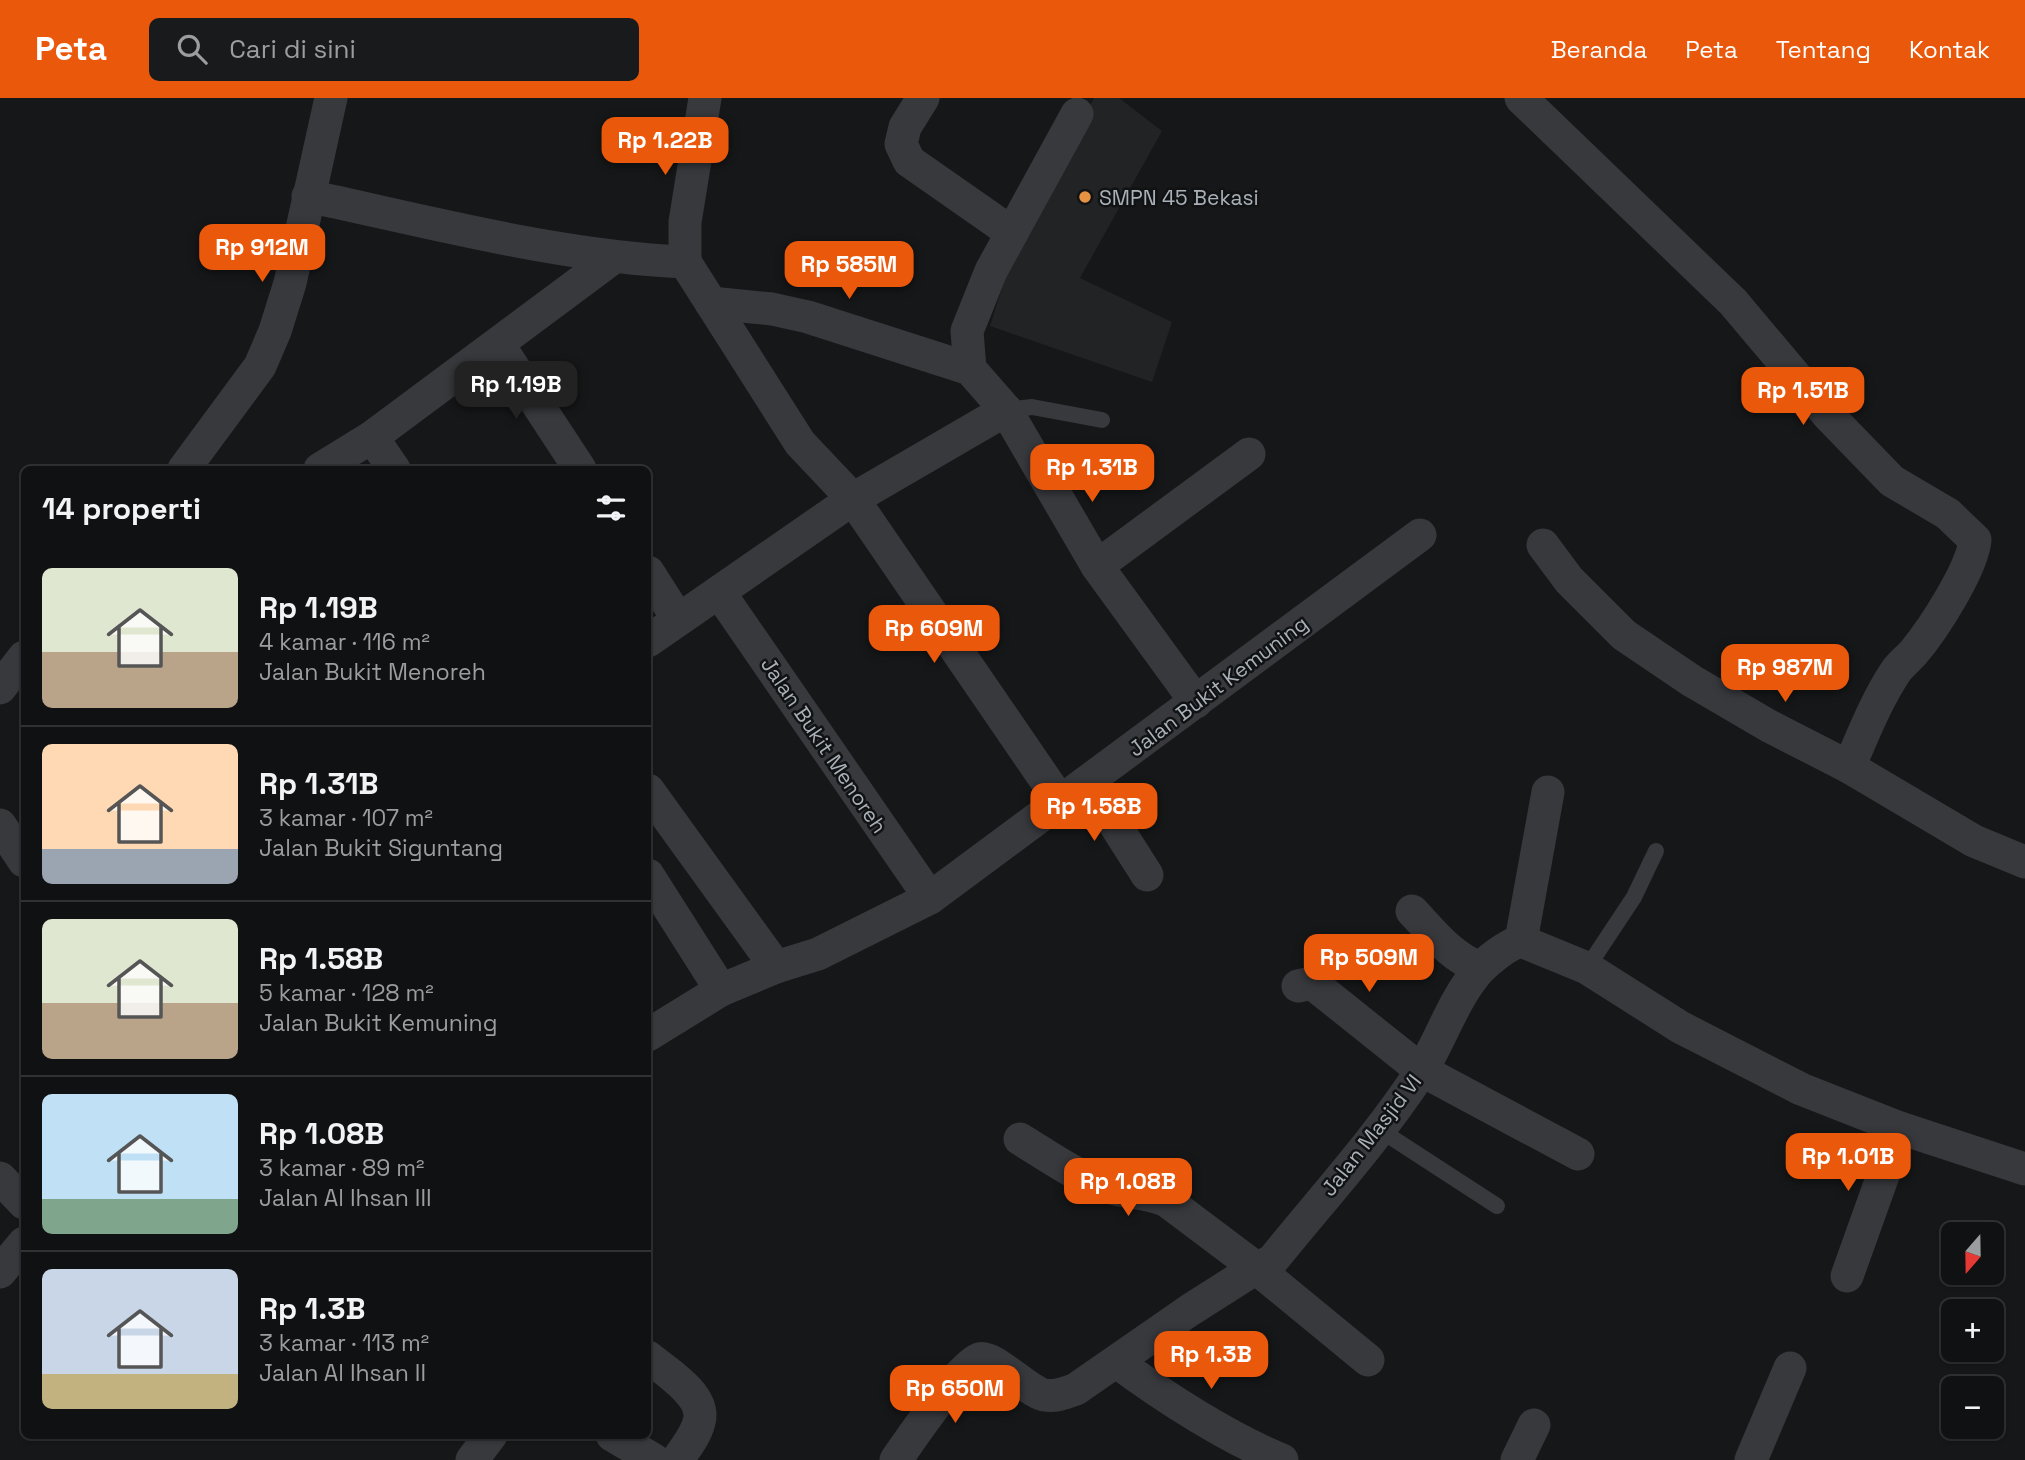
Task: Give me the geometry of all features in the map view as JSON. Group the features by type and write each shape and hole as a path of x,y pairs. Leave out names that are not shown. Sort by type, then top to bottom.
{"street":[{"path":"186,466 260,366 275,331 290,283 331,98"},
{"path":"705,98 685,222 685,262 800,443 853,499 1060,801"},
{"path":"923,98 905,127 901,144 909,160 1012,233"},
{"path":"1521,98 1733,302 1829,416 1892,481 1948,514 1975,540 1973,555 1939,616 1915,651 1898,669 1880,698 1849,767"},
{"path":"970,369 967,331 991,271 1077,114"},
{"path":"308,196 454,228 614,257 685,262"},
{"path":"325,466 372,437 614,257"},
{"path":"711,303 772,309 808,317 970,369 1006,410 1097,566 1196,702"},
{"path":"498,344 578,466"},
{"path":"651,639 853,499 1006,410"},
{"path":"372,437 392,466"},
{"path":"1097,566 1249,454"},
{"name":"Jalan Bukit Kemuning","path":"651,1033 721,990 776,967 818,954 930,898 1420,535"},
{"path":"1543,545 1569,580 1625,635 1692,681 1769,726 1849,767 1974,841 2025,862"},
{"path":"651,577 678,620"},
{"name":"Jalan Bukit Menoreh","path":"719,592 930,898"},
{"path":"0,688 21,661"},
{"path":"1088,782 1147,875"},
{"path":"1548,792 1521,941 1587,968 1680,1027 1801,1089 1900,1128 2025,1169"},
{"path":"651,794 776,967"},
{"path":"0,825 21,856"},
{"path":"651,880 721,990"},
{"path":"1412,911 1463,962 1480,968"},
{"name":"Jalan Masjid VI","path":"896,1460 954,1382 981,1358 992,1362 1029,1389 1044,1395 1059,1395 1076,1389 1190,1310 1256,1268 1272,1261 1380,1130 1421,1070 1469,982 1480,968 1514,943 1521,941"},
{"path":"1298,986 1312,983 1421,1070 1578,1154"},
{"path":"1847,1276 1900,1128"},
{"path":"1020,1139 1081,1175 1110,1188 1151,1194 1167,1201 1256,1268 1368,1360"},
{"path":"0,1178 21,1200"},
{"path":"0,1272 21,1247"},
{"path":"651,1359 693,1394 700,1407 700,1422 677,1460"},
{"path":"1117,1362 1140,1380 1253,1448 1282,1460"},
{"path":"1751,1460 1790,1368"},
{"path":"1517,1460 1534,1425"},
{"path":"472,1460 488,1439"},
{"path":"619,1439 654,1460"}],"lane":[{"path":"1006,410 1032,407 1102,420"},
{"path":"1587,968 1634,897 1656,851"},
{"path":"1380,1130 1497,1206"}],"shaded area":[{"name":"SMPN 45 Bekasi","path":"1094,98 1119,98 1162,131 1080,278 1172,322 1152,382 990,326 1010,263"}],"place":[{"name":"SMPN 45 Bekasi","path":"1085,197"}]}
